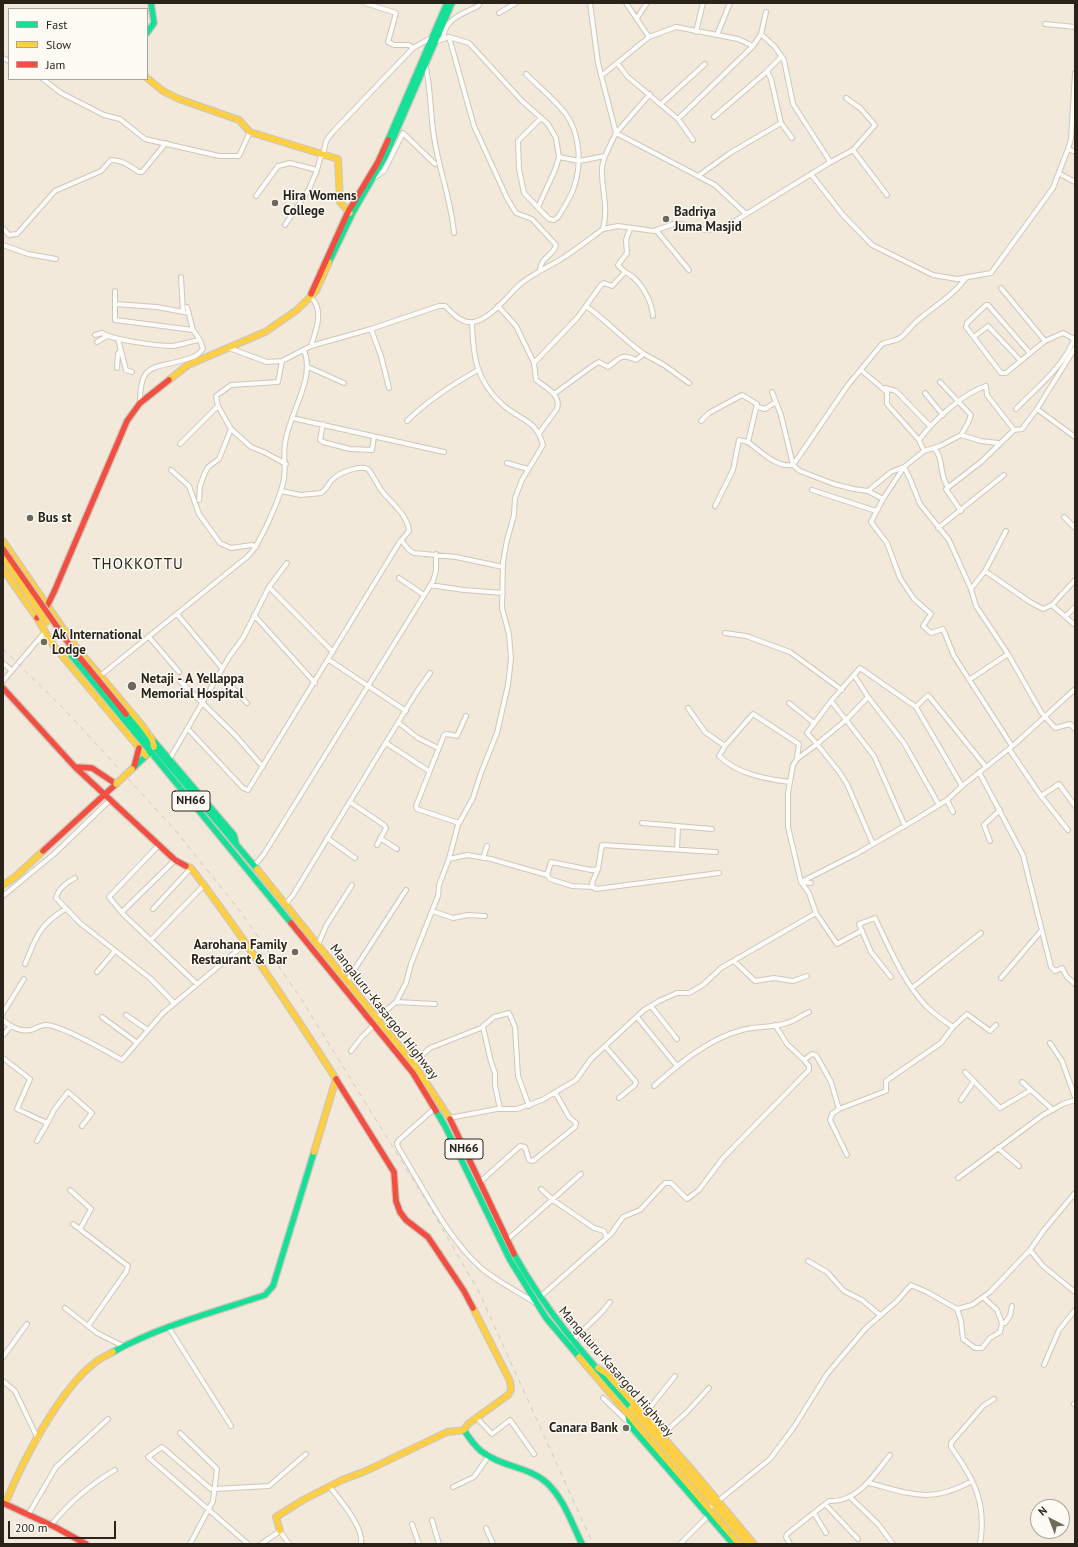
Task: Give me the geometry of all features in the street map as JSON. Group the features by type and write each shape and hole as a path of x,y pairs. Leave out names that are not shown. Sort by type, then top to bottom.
{"main road":[{"path":"148,32 154,23 151,3"},
{"path":"37,618 46,606 127,421 140,404 174,375 198,358 229,348 265,332 296,310 316,291 350,213 378,162 447,3"},
{"path":"432,40 452,3"},
{"path":"350,213 374,178 391,145 425,62 427,52"},
{"path":"148,79 163,91 174,97 239,120 250,132 338,159 340,202 350,213"},
{"path":"3,541 46,606 76,647 169,761"},
{"name":"Mangaluru-Kasargod Highway","path":"3,549 72,648 124,715 150,752 413,1073 435,1108 510,1260 535,1302 564,1341 628,1415 708,1512 740,1544"},
{"name":"Mangaluru-Kasargod Highway","path":"3,557 68,651 124,715"},
{"path":"3,569 65,660 139,748 150,752"},
{"path":"3,688 75,767 109,801 175,860 191,868 204,885 292,1010 394,1172 396,1202 400,1212 406,1220 428,1237 462,1287 510,1381 511,1390 508,1395 476,1417 464,1430 447,1432 303,1500 276,1517 280,1531"},
{"path":"3,885 15,877 150,752 152,739"},
{"path":"133,768 139,748"},
{"name":"Mangaluru-Kasargod Highway","path":"150,752 169,761 413,1063 449,1118 507,1240 540,1297 572,1341 716,1502 748,1544"},
{"path":"75,767 83,765 93,768 116,784"},
{"path":"232,851 237,846"},
{"path":"86,1544 51,1525 4,1504 18,1472 57,1406 78,1380 97,1361 123,1346 169,1328 250,1302 265,1295 274,1286 336,1079"},
{"path":"590,1362 607,1374 663,1434 716,1502 754,1544"},
{"path":"628,1415 630,1424 708,1512 733,1544"},
{"path":"464,1430 470,1442 480,1452 488,1457 530,1471 548,1484 564,1508 582,1544"}],"street":[{"path":"365,3 396,13 388,42 394,45 409,45 413,48"},
{"path":"443,39 445,26 449,22 478,6 480,3"},
{"path":"499,13 516,3"},
{"path":"590,3 601,76 616,133 715,185 746,214"},
{"path":"626,3 649,37"},
{"path":"637,18 647,3"},
{"path":"696,32 703,3"},
{"path":"717,35 730,3"},
{"path":"678,118 753,46 761,34 766,12"},
{"path":"1045,24 1075,27"},
{"path":"601,76 617,64 634,47 649,37 676,27 738,39 753,46"},
{"path":"761,34 775,46 784,60 793,104 830,160 829,163"},
{"path":"449,37 474,126 507,198 516,213 532,219 556,245 542,262 540,270"},
{"path":"285,225 309,189 326,141 331,134 413,48 432,40 449,37 468,43 540,118 548,124 556,138 559,157 556,170 538,207"},
{"path":"714,117 781,57"},
{"path":"425,62 431,91 434,136 443,185 451,208 454,233"},
{"path":"617,64 628,77 678,118 693,140"},
{"path":"661,104 705,64"},
{"path":"767,71 771,79 781,123 792,138"},
{"path":"811,174 843,215 872,245 933,275 957,279 991,273 1053,188 1060,174 1068,149 1073,140 1075,73"},
{"path":"526,74 564,113 572,123 576,135 579,161 573,190 558,217 554,220 549,219 524,193 521,184 518,142 540,118"},
{"path":"44,80 61,93 104,114 120,119 145,139 219,156 239,156 250,132"},
{"path":"603,229 606,215 602,167 605,156 616,133 650,94"},
{"path":"229,348 267,362 282,361 311,346 371,329 438,306 445,306 453,315 465,322 472,322 479,320 498,306 520,284 540,270 557,262 603,229 618,226 630,229 656,230 676,223 705,230 717,229 746,214 853,150 875,124 860,108 846,98"},
{"path":"698,176 730,154 781,123"},
{"path":"374,178 384,171 403,133 435,164"},
{"path":"3,228 9,235 17,234 55,191 101,170 111,160 117,160 130,165 139,172 142,172 166,143"},
{"path":"1068,149 1075,152"},
{"path":"853,150 887,195"},
{"path":"559,157 579,161 605,156"},
{"path":"256,196 278,166 284,163 317,170"},
{"path":"1060,174 1075,182"},
{"path":"630,229 626,240 627,253 618,265 634,278 642,288 652,308 653,316"},
{"path":"656,230 689,270"},
{"path":"3,245 28,254 56,259"},
{"path":"534,363 578,317 601,285 604,283 612,286 625,272"},
{"path":"181,277 183,312"},
{"path":"715,506 733,470 739,440 748,442 770,458 789,466 794,465 848,385 882,344 901,338 917,321 956,291 966,278"},
{"path":"1001,288 1045,341"},
{"path":"115,291 115,320 193,330"},
{"path":"311,295 315,301 319,313 311,346"},
{"path":"115,304 157,307 189,313"},
{"path":"1016,409 1055,372 1074,340 1063,333 1045,341 1033,352 1029,352 1006,373 1001,373 966,327 967,324 986,305 988,305 1029,352"},
{"path":"498,306 516,326 534,363 536,380 554,394 558,406 557,409 540,432"},
{"path":"586,306 608,321 625,341 664,365 689,383"},
{"path":"140,404 140,389 143,376 152,367 198,358 203,349 200,340 193,330 187,307"},
{"path":"378,1018 396,1002 406,983 411,964 438,896 439,885 449,859 459,822 473,798 480,773 498,733 508,685 511,653 509,634 502,608 503,567 507,540 514,515 515,498 528,469 543,445 540,432 531,424 504,406 483,382 474,358 472,322"},
{"path":"974,337 988,326 1020,360"},
{"path":"371,329 381,356 389,388"},
{"path":"94,335 102,333 107,336 172,346 200,340"},
{"path":"97,342 107,336"},
{"path":"118,338 120,351 126,370 132,372"},
{"path":"948,487 981,462 998,443 1014,430 1022,428 1037,409 1075,348"},
{"path":"100,676 251,554 256,547 281,491 286,464 285,444 308,367 308,359 304,350"},
{"path":"117,368 118,354 120,351"},
{"path":"554,394 599,362 608,367 622,356 627,356 636,360 644,354"},
{"path":"282,361 278,382 228,386 216,396 218,406 231,429 251,447 286,464"},
{"path":"308,367 344,383"},
{"path":"407,421 419,409 453,384 478,370"},
{"path":"861,370 884,388 887,392 887,404 919,440 924,451"},
{"path":"868,491 891,472 904,467 924,451 934,448 960,435 968,423 971,415 940,382"},
{"path":"919,440 930,426 959,402 972,392 986,386 987,395 1014,430"},
{"path":"884,388 896,391 930,426"},
{"path":"772,392 794,465 800,470 834,484 868,491 883,499"},
{"path":"925,393 943,415"},
{"path":"701,421 709,413 742,396 753,401 758,407 765,409 776,402"},
{"path":"180,444 218,406"},
{"path":"748,442 758,407"},
{"path":"1037,409 1075,437"},
{"path":"292,418 444,452"},
{"path":"323,424 320,440 322,442 350,448 372,450 374,436"},
{"path":"199,500 200,486 204,475 208,467 219,459 231,429"},
{"path":"960,435 981,441 998,443"},
{"path":"934,448 940,455 943,480 948,487 946,489 961,511"},
{"path":"507,463 528,469"},
{"path":"904,467 883,499 871,522 887,542 900,578 914,599 931,614 923,626 931,633 943,629 954,656 1010,747 1041,796 1068,830"},
{"path":"904,467 920,504 949,540 971,589 976,606 1008,654 1044,716 1055,728 1070,724 1075,729"},
{"path":"188,729 247,791 252,786 401,540 409,531 408,525 399,510 382,492 366,468 357,468 336,477 321,492 301,495 281,491"},
{"path":"171,470 188,486 199,514 220,543 231,548 250,545 256,547"},
{"path":"938,528 1004,475"},
{"path":"812,490 876,511"},
{"path":"1064,517 1075,528"},
{"path":"971,589 985,571 1006,531"},
{"path":"401,540 409,550 414,553 436,554 503,567"},
{"path":"254,866 260,860 430,585 436,573 436,554"},
{"path":"169,761 222,668 243,638 269,588 286,563"},
{"path":"985,571 1030,602 1043,609 1052,606 1075,580"},
{"path":"399,578 424,595"},
{"path":"430,585 464,590 503,593"},
{"path":"269,588 334,652"},
{"path":"1052,606 1075,625"},
{"path":"1065,617 1075,607"},
{"path":"177,614 222,668"},
{"path":"254,615 315,683"},
{"path":"3,681 45,632"},
{"path":"725,633 746,636 790,652 842,690"},
{"path":"149,637 179,672"},
{"path":"969,680 1008,654"},
{"path":"329,660 368,684 406,711"},
{"path":"3,663 12,671"},
{"path":"873,844 847,784 840,773 807,733 831,701 860,668 916,707 962,786"},
{"path":"285,905 399,723 416,693 430,673"},
{"path":"218,675 247,703"},
{"path":"854,675 868,697 904,743 939,806"},
{"path":"180,681 235,735 263,767"},
{"path":"801,882 873,844 939,806 1010,747 1075,689"},
{"path":"916,707 928,696 986,767"},
{"path":"861,931 837,944 816,913 809,893 801,882 788,827 788,793 793,765 797,759 846,720 868,697"},
{"path":"831,701 874,756 905,826"},
{"path":"790,703 814,723"},
{"path":"688,708 705,732 725,746"},
{"path":"790,782 766,779 735,767 719,756 725,746 754,714 799,744 797,759"},
{"path":"459,822 416,808 438,748 445,734 457,736 466,716"},
{"path":"399,723 418,738 438,748"},
{"path":"386,743 429,771"},
{"path":"979,772 1023,855 1030,875 1041,931 1053,970 1062,968 1066,977 1075,984"},
{"path":"1041,796 1059,784 1075,806"},
{"path":"947,800 953,812"},
{"path":"3,896 54,854 109,801"},
{"path":"350,802 384,825 386,828 377,845"},
{"path":"990,840 984,825 1000,810"},
{"path":"642,823 712,829"},
{"path":"676,850 678,826"},
{"path":"327,838 355,858"},
{"path":"380,838 397,849"},
{"path":"159,845 109,897 122,912 197,984"},
{"path":"593,887 592,883 598,869 602,845 716,852"},
{"path":"483,858 487,846"},
{"path":"449,859 467,855 483,858 547,875 550,879 572,886 593,887 596,889 719,873"},
{"path":"122,912 175,860"},
{"path":"547,875 551,862 591,870 598,869"},
{"path":"152,909 191,868"},
{"path":"75,878 65,884 58,892 56,898 80,923 151,979 174,1004"},
{"path":"801,882 811,883"},
{"path":"151,940 204,885"},
{"path":"318,945 326,926 352,885"},
{"path":"347,981 406,890"},
{"path":"25,964 38,933 48,921 65,909"},
{"path":"432,912 453,918 485,916"},
{"path":"449,1118 500,1109 517,1109 529,1106 576,1080 591,1059 651,1006 677,993 689,993 698,988 722,968 816,913"},
{"path":"891,977 871,952 859,924 875,918 901,971 912,988 927,1007 953,1027"},
{"path":"1001,978 1041,931"},
{"path":"912,988 981,933"},
{"path":"3,1020 11,1026 26,1030 46,1025 54,1027 122,1060 162,1013 246,943"},
{"path":"97,972 115,951"},
{"path":"734,961 755,981 774,978 793,981 807,976"},
{"path":"3,1014 24,979"},
{"path":"396,1002 435,1004"},
{"path":"651,1006 678,1039"},
{"path":"654,1086 677,1066 716,1040 740,1030 788,1024 809,1012"},
{"path":"413,1063 430,1048 483,1027 494,1017 509,1013 516,1027 518,1076 529,1106"},
{"path":"847,1155 830,1118 839,1109 886,1091 886,1081 941,1043 953,1027 967,1014 990,1031 996,1025"},
{"path":"126,1015 148,1030"},
{"path":"102,1017 136,1042"},
{"path":"637,1017 677,1066"},
{"path":"351,1051 374,1025"},
{"path":"540,1297 606,1236 614,1231 627,1214 640,1210 666,1183 671,1183 687,1199 699,1190 723,1158 809,1070 809,1066 787,1044 775,1025"},
{"path":"3,1035 11,1026"},
{"path":"483,1027 491,1062 496,1073 495,1085 500,1109"},
{"path":"958,1178 1052,1110 1075,1099 1062,1061 1050,1043"},
{"path":"605,1046 636,1082 635,1086 619,1098"},
{"path":"804,1060 812,1054 816,1055 831,1082 839,1109"},
{"path":"3,1058 30,1079 17,1109 48,1122"},
{"path":"964,1072 1000,1108 1031,1090"},
{"path":"961,1100 974,1081"},
{"path":"1022,1082 1052,1110"},
{"path":"37,1141 54,1110 68,1092 92,1113 82,1126"},
{"path":"480,1182 520,1146 525,1147 529,1160 533,1161 575,1127 576,1124 569,1117 554,1092"},
{"path":"435,1108 399,1140 397,1143 398,1147 451,1234 464,1251 482,1269 535,1302"},
{"path":"998,1148 1019,1166"},
{"path":"507,1240 581,1174"},
{"path":"540,1189 553,1200 594,1228 604,1231 606,1236"},
{"path":"70,1190 91,1209 80,1229"},
{"path":"957,1309 972,1305 983,1297 1030,1250 1044,1230 1075,1193"},
{"path":"73,1224 128,1266 126,1272 88,1326"},
{"path":"1030,1250 1043,1266 1075,1292"},
{"path":"808,1261 827,1272 844,1291 862,1300 880,1314"},
{"path":"680,1544 716,1502 770,1459 794,1427 827,1374 866,1328 880,1314 897,1302 911,1285 957,1309 961,1321 960,1332 963,1339 975,1348 982,1348 985,1346 990,1338 1000,1332 1002,1323 997,1310 983,1297"},
{"path":"572,1341 610,1302"},
{"path":"1002,1323 1005,1323 1010,1316 1012,1306"},
{"path":"65,1308 97,1333 123,1346"},
{"path":"1044,1365 1059,1330 1075,1310"},
{"path":"3,1356 27,1324"},
{"path":"169,1328 231,1426"},
{"path":"675,1376 648,1410 663,1434 709,1388"},
{"path":"3,1381 16,1391 38,1439"},
{"path":"604,1398 630,1424"},
{"path":"980,1544 983,1518 980,1498 966,1467 951,1447 951,1443 983,1406 994,1399"},
{"path":"476,1417 492,1434 510,1420 534,1454"},
{"path":"28,1515 56,1467 108,1419"},
{"path":"180,1433 217,1469 213,1501 190,1544"},
{"path":"248,1544 148,1457 162,1447 211,1489 215,1489 269,1486 306,1454"},
{"path":"790,1544 786,1537 787,1534 829,1501 839,1502 850,1497 869,1483 890,1455"},
{"path":"454,1487 474,1477 488,1457"},
{"path":"51,1525 70,1502 83,1491 116,1470"},
{"path":"869,1483 918,1495 934,1495 956,1489 972,1480"},
{"path":"330,1487 346,1507 361,1536 361,1544"},
{"path":"850,1497 878,1524 893,1544"},
{"path":"825,1504 858,1539"},
{"path":"814,1513 826,1534"},
{"path":"432,1520 440,1544"},
{"path":"412,1524 419,1544"},
{"path":"486,1528 493,1544"},
{"path":"261,1544 280,1531 290,1544"}],"railway":[{"path":"3,649 64,709 176,831 240,911 298,994 427,1202 479,1292 593,1544"}],"traffic: fast":[{"path":"148,32 154,23 151,3"},
{"path":"388,140 447,3"},
{"path":"329,262 353,212 386,155 452,3"},
{"path":"70,654 122,717"},
{"path":"126,714 257,869"},
{"path":"122,717 291,923"},
{"path":"153,740 234,835 236,843"},
{"path":"132,769 148,754"},
{"path":"436,1111 445,1126 510,1260 546,1318 579,1357"},
{"path":"113,1352 168,1327 265,1295 273,1286 314,1152"},
{"path":"514,1254 526,1275 553,1315 583,1353 631,1408"},
{"path":"628,1415 630,1425 633,1429 733,1544"},
{"path":"464,1430 481,1451 497,1460 540,1477 547,1483 563,1504 582,1544"}],"traffic: slow":[{"path":"148,79 163,91 179,99 239,120 250,132 338,159 340,202 350,213"},
{"path":"169,380 188,365 265,332 297,310 316,291 329,262"},
{"path":"3,541 76,647 142,725 152,739 154,747"},
{"path":"3,557 47,623"},
{"path":"3,569 37,618 53,645 146,756"},
{"path":"116,784 132,769"},
{"path":"3,885 15,877 43,851"},
{"path":"186,866 191,868 248,946 336,1079 314,1152"},
{"path":"257,869 416,1067 450,1119"},
{"path":"464,1430 468,1424 508,1395 511,1390 510,1381 473,1308"},
{"path":"5,1504 32,1447 56,1407 83,1373 99,1360 113,1352"},
{"path":"579,1357 739,1544"},
{"path":"598,1368 607,1374 693,1471 754,1544"},
{"path":"631,1408 748,1544"},
{"path":"280,1531 276,1517 303,1500 342,1480 366,1471 447,1432 464,1430"}],"traffic: jam":[{"path":"311,294 348,212 378,162 388,140"},
{"path":"37,618 47,606 54,592 127,421 140,403 169,380"},
{"path":"3,549 72,648 126,714"},
{"path":"3,688 75,767 92,768 116,784 43,851"},
{"path":"134,767 139,748"},
{"path":"75,767 175,860 186,866"},
{"path":"291,923 413,1073 436,1111"},
{"path":"336,1079 394,1172 396,1201 400,1212 406,1220 428,1237 464,1291 473,1308"},
{"path":"450,1119 514,1254"},
{"path":"3,1503 55,1527 86,1544"}],"place":[{"name":"Hira Womens College","path":"275,203"},
{"name":"Badriya Juma Masjid","path":"666,219"},
{"name":"Bus st","path":"30,518"},
{"name":"Ak International Lodge","path":"44,642"},
{"name":"Netaji - A Yellappa Memorial Hospital","path":"132,686"},
{"name":"Aarohana Family Restaurant & Bar","path":"295,952"},
{"name":"Canara Bank","path":"626,1428"}],"district":[{"name":"THOKKOTTU","path":"138,565"}]}
